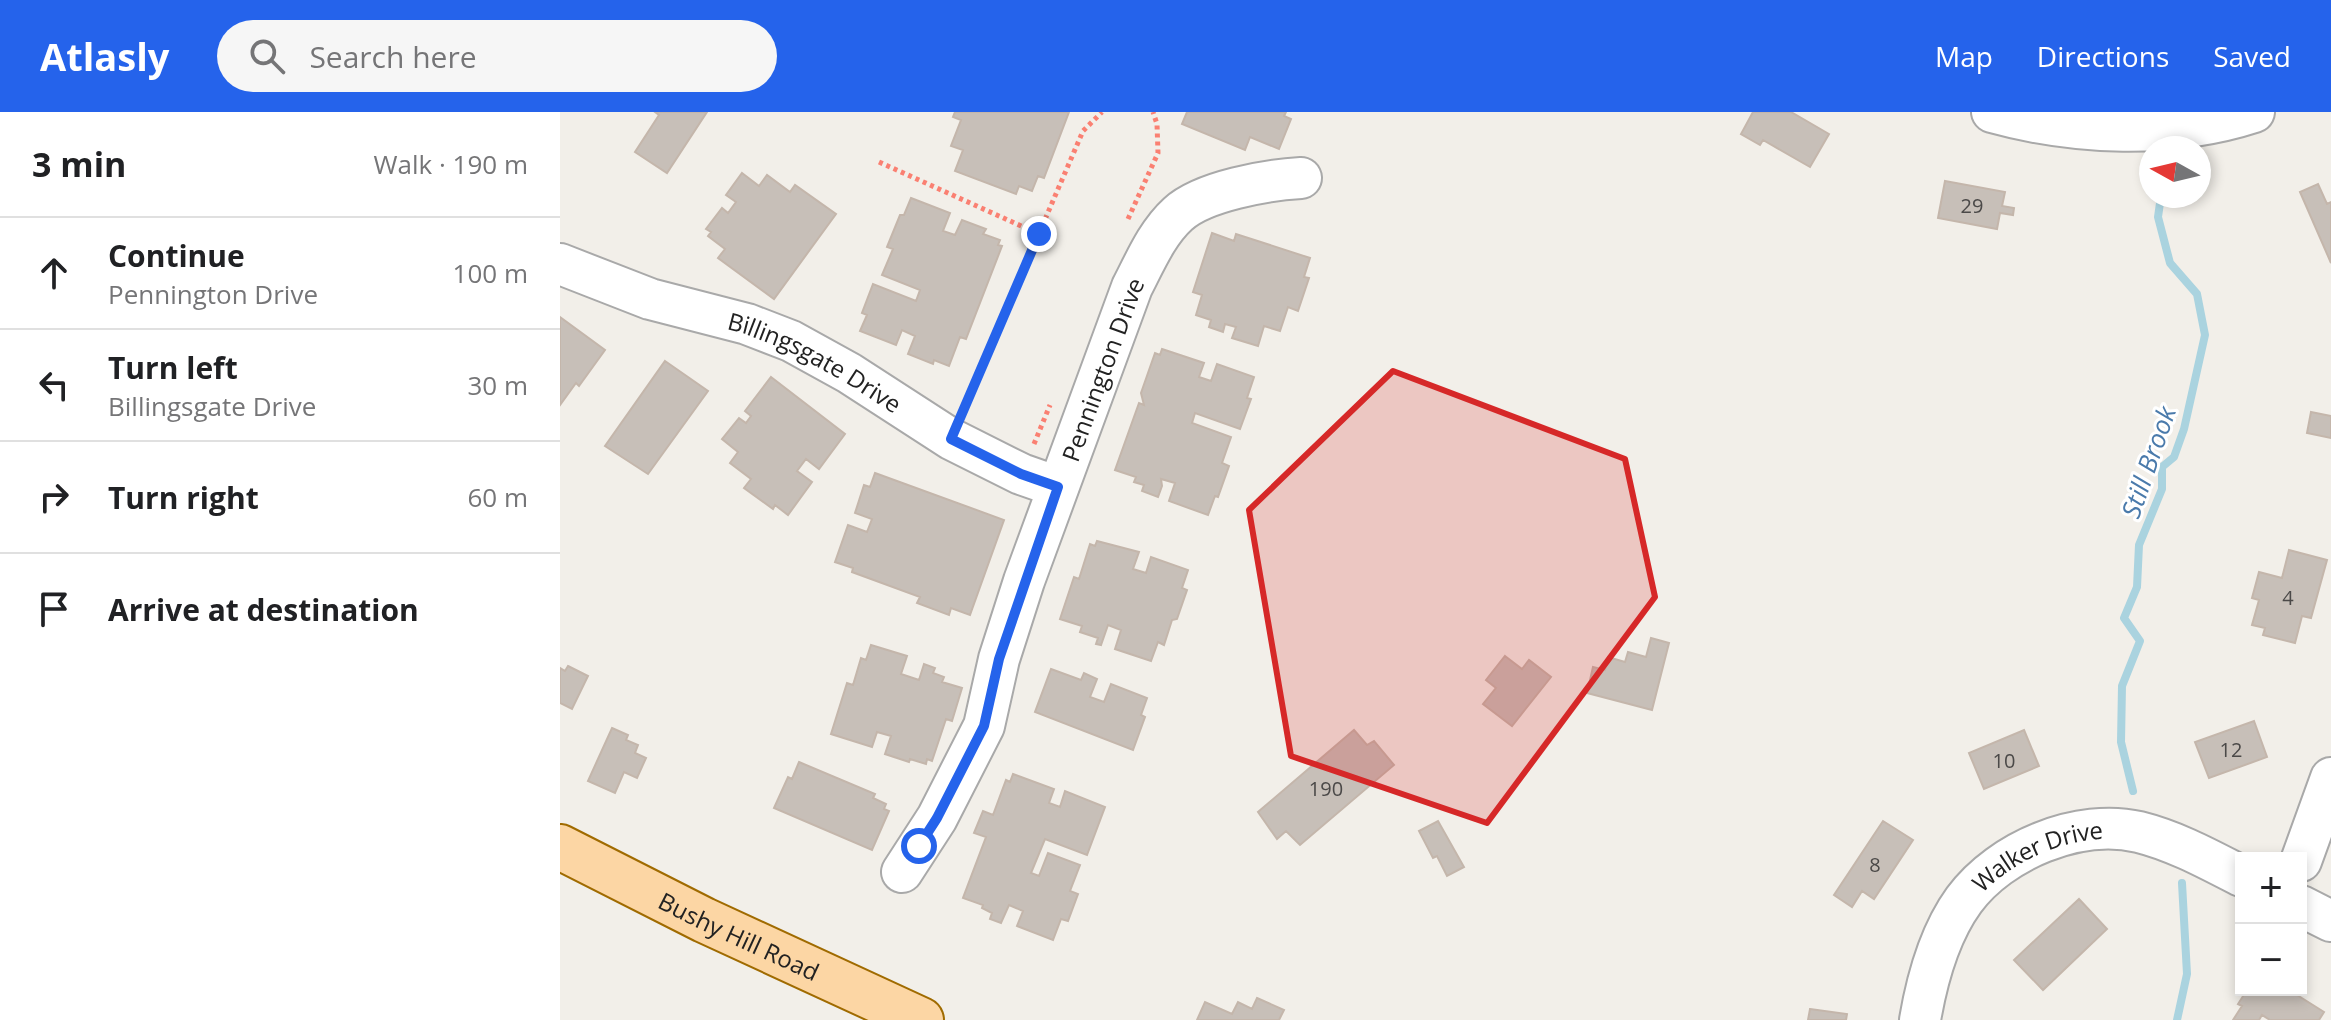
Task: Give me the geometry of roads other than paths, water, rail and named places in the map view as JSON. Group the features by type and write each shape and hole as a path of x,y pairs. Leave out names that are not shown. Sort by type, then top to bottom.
{"main road":[{"name":"Bushy Hill Road","path":"560,847 704,920 921,1020"}],"street":[{"path":"1992,112 2015,118 2121,132 2180,127 2254,112"},
{"name":"Pennington Drive","path":"902,872 937,818 984,726 999,659 1058,487 1132,287 1154,244 1179,213 1223,191 1301,178"},
{"name":"Billingsgate Drive","path":"560,264 650,299 747,324 791,341 849,373 951,439 1021,474 1058,487"},
{"path":"2304,852 2331,778"},
{"name":"Walker Drive","path":"1920,1020 1925,993 1947,930 1965,898 1991,873 2023,850 2062,834 2105,827 2138,832 2175,844 2235,873"},
{"path":"2307,909 2331,921"}],"waterway":[{"name":"Still Brook","path":"2133,791 2121,742 2122,686 2140,641 2124,618 2137,587 2139,545 2162,489 2162,467 2174,457 2184,429 2205,335 2197,294 2170,263 2158,217 2159,208"},
{"name":"Still Brook","path":"2177,1020 2187,974 2182,883"}]}
